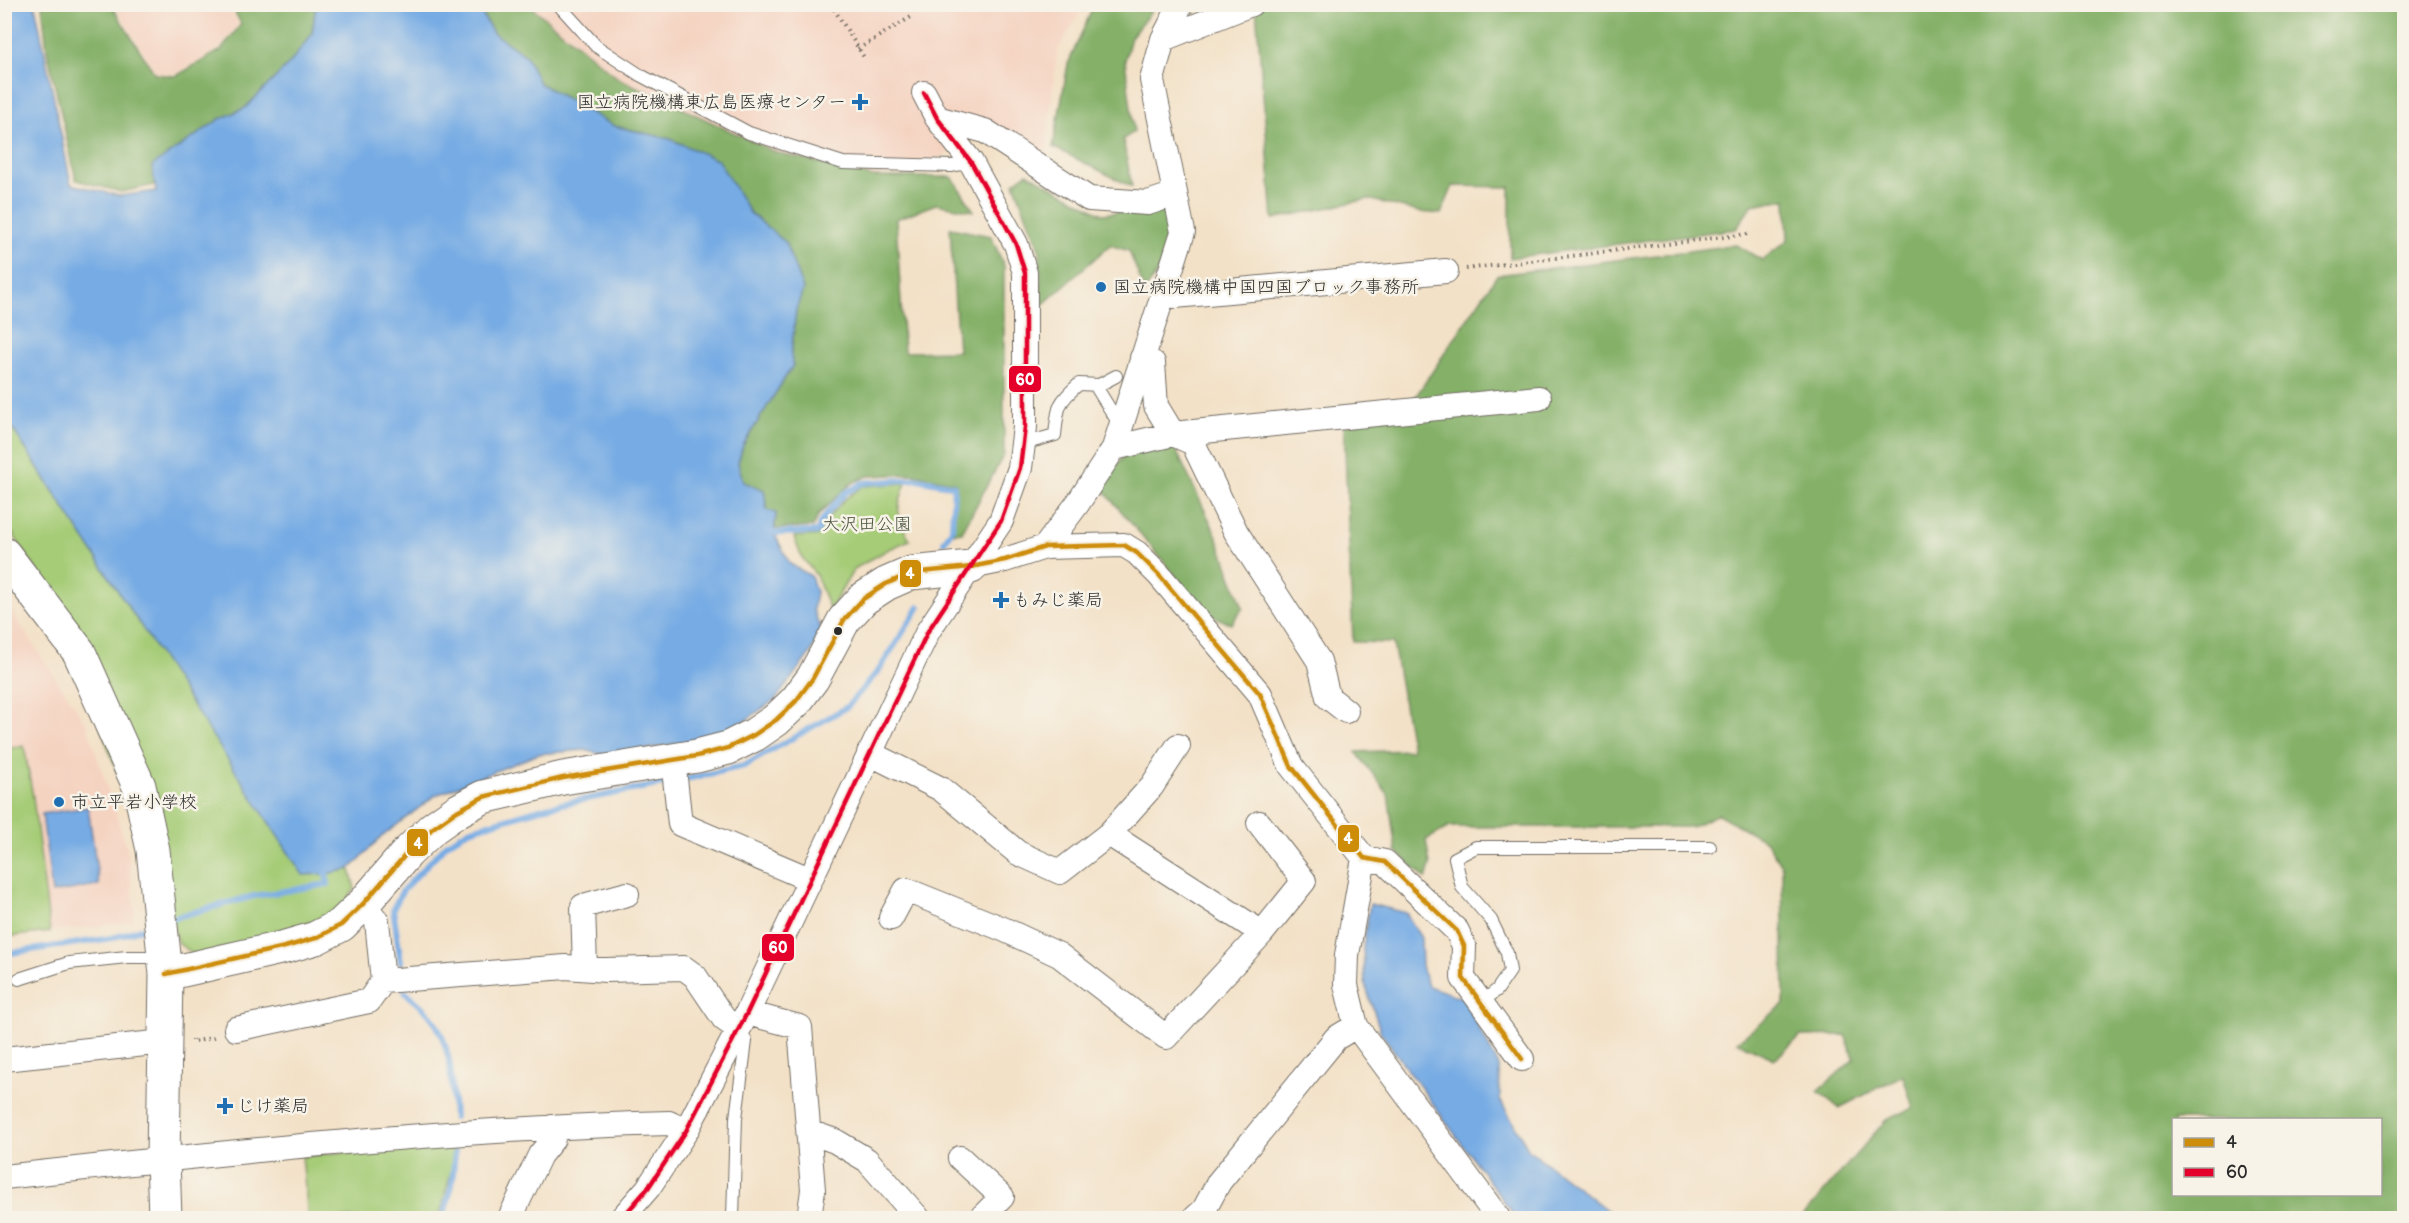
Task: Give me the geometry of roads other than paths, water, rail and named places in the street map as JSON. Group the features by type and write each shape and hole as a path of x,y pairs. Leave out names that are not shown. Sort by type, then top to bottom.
{"street":[{"path":"1045,547 1078,503 1118,438 1183,232 1152,80 1163,39 1181,4"},
{"path":"1163,39 1251,4"},
{"path":"622,1218 648,1188 686,1131 742,1021 928,631 1001,521 1020,468 1025,427 1025,273 1016,244 972,162 937,118 924,93"},
{"path":"937,118 985,131 1089,200 1148,203 1175,194"},
{"path":"1164,291 1175,296 1446,271"},
{"path":"1142,358 1153,363 1156,406 1173,434 1193,443 1236,532 1319,662 1328,697 1346,711"},
{"path":"1118,438 1539,398"},
{"path":"165,965 316,938 341,925 433,828 483,796 553,780 673,760 728,747 754,735 776,720 796,701 813,678 844,620 863,600 886,584 911,573 972,567 1005,560 1045,547 1124,545 1152,567 1260,694 1291,766 1364,858 1385,862 1457,931 1464,946 1464,978 1522,1059"},
{"path":"4,554 79,652 139,786 153,850 165,965 163,1159 165,1218"},
{"path":"869,753 941,789 1018,853 1060,872 1110,834 1152,786 1178,746"},
{"path":"673,760 680,824 809,879"},
{"path":"891,918 906,890 1003,929 1059,955 1166,1037 1262,933 1304,881 1259,823"},
{"path":"1110,834 1262,933"},
{"path":"1364,858 1347,955 1346,985 1356,1026 1498,1218"},
{"path":"585,968 583,906 627,894"},
{"path":"236,1029 369,1001 383,981 377,921 363,904"},
{"path":"383,981 566,967 606,970 684,968 695,976 724,1019 800,1027 813,1190 809,1218"},
{"path":"1203,1216 1218,1182 1336,1038 1356,1026"},
{"path":"4,1059 164,1042"},
{"path":"4,1177 163,1159 552,1126 669,1123 686,1131"},
{"path":"510,1218 540,1155 553,1139 552,1126"},
{"path":"809,1132 835,1141 867,1160 918,1218"},
{"path":"960,1158 1010,1203 981,1218"}],"lane":[{"path":"558,4 596,46 639,75 748,133 843,163 952,166 972,162"},
{"path":"1023,444 1055,435 1058,406 1065,396 1079,384 1099,385 1116,376"},
{"path":"1095,385 1118,438"},
{"path":"1482,1002 1497,990 1510,971 1507,953 1491,920 1462,887 1455,858 1476,847 1710,847"},
{"path":"19,979 69,963 127,957 165,965"},
{"path":"734,1218 736,1118 746,1041 742,1021"}],"water":[{"path":"5,5 35,5 71,184 120,196 156,191 152,166 220,119 245,108 290,63 312,34 316,5 456,5 482,14 493,33 526,56 539,83 614,126 670,139 718,160 750,213 785,242 803,289 796,310 791,356 793,365 743,445 738,463 743,482 764,490 767,510 776,513 774,533 790,564 811,576 816,592 813,610 821,629 811,652 776,699 733,729 681,743 609,756 584,750 538,754 436,795 380,838 350,869 326,874 303,875 5,417"},
{"path":"88,807 99,885 52,893 42,814"},
{"path":"1370,904 1406,913 1421,938 1422,969 1428,986 1463,998 1499,1066 1500,1100 1529,1150 1617,1218 1516,1218 1381,1033 1365,984 1363,947"}],"waterway":[{"path":"774,533 818,532 828,512 845,493 863,483 918,479 954,486 952,529 944,542"},
{"path":"682,780 744,766 847,707 879,670 919,607"},
{"path":"401,962 393,909 403,890 448,843 469,830 547,807 662,784"},
{"path":"173,918 254,896 328,884 326,874"},
{"path":"4,954 112,938 141,929"},
{"path":"405,992 429,1014 444,1040 450,1065 454,1117"},
{"path":"443,1218 452,1185 455,1152"}],"place":[{"name":"国立病院機構東広島医療センター","path":"860,102"},
{"name":"国立病院機構中国四国ブロック事務所","path":"1101,287"},
{"name":"もみじ薬局","path":"1001,600"},
{"name":"市立平岩小学校","path":"59,802"},
{"name":"じけ薬局","path":"225,1106"}],"park label":[{"name":"大沢田公園","path":"867,524"}]}
